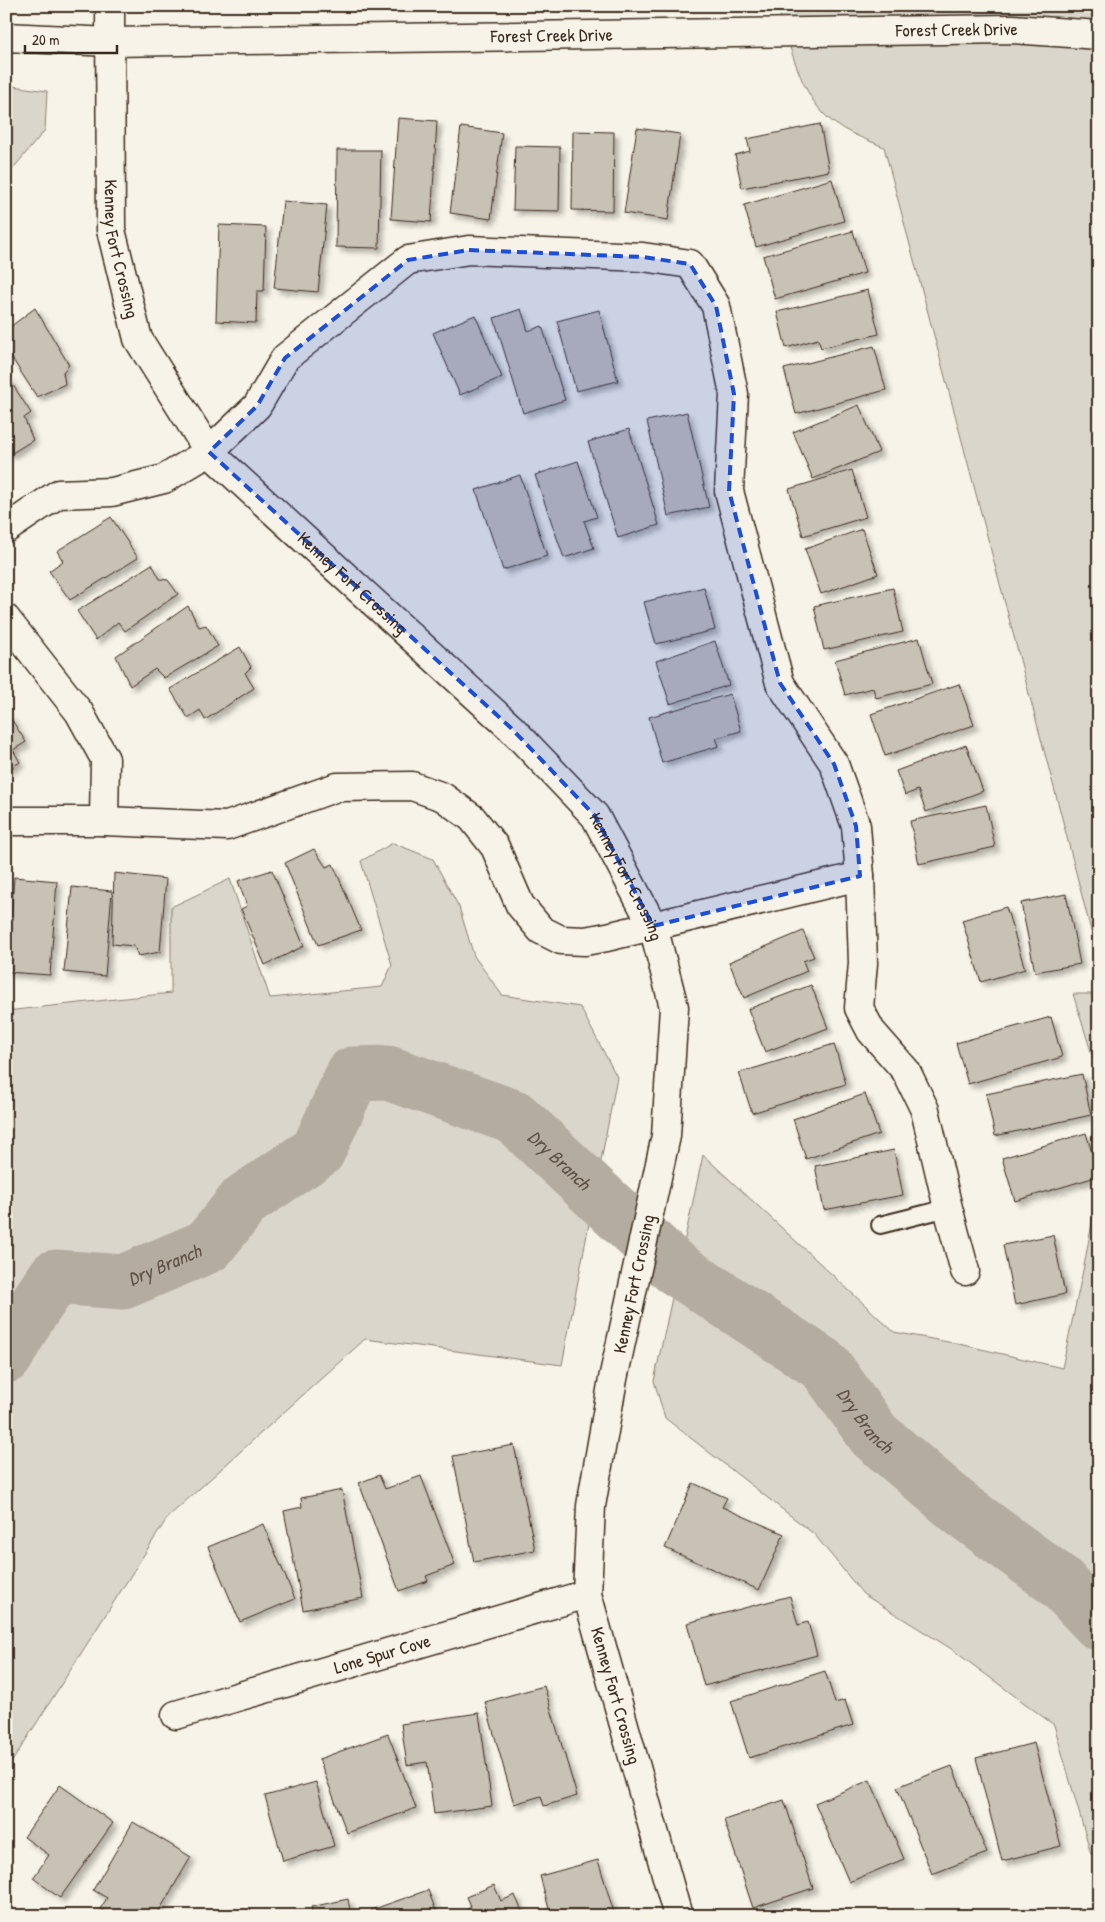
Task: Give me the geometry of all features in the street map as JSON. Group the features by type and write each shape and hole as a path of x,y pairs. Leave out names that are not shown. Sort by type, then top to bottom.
{"street":[{"name":"Kenney Fort Crossing","path":"110,6 112,230 138,339 209,452 512,728 595,816 653,926 674,1007 666,1136 613,1379 591,1506 587,1594 678,1916"},
{"name":"Forest Creek Drive","path":"6,37 110,42 1012,29 1099,35"},
{"path":"6,529 58,494 112,492 164,478 209,452 257,406 285,358 408,260 469,250 643,257 690,264 716,306 734,394 729,491 780,683 834,764 856,826 863,963 860,1008 870,1031 906,1071 925,1110 965,1271"},
{"path":"6,619 79,712 105,758 104,821"},
{"path":"6,821 104,821 227,826 337,787 412,786 443,797 472,818 495,847 520,906 540,930 561,940 585,941 860,876"},
{"name":"Lone Spur Cove","path":"176,1715 587,1594"}],"lane":[{"path":"880,1226 948,1208"}],"highlighted area":[{"path":"469,250 643,257 690,264 716,306 734,394 729,491 780,683 834,764 856,826 860,876 653,926 595,816 511,728 209,452 257,406 285,358 408,260"}],"shaded area":[{"path":"777,6 1099,6 1099,962 884,147 851,133 836,124 814,102 795,62"},
{"path":"6,85 47,91 45,130 6,177"},
{"path":"393,843 433,859 459,907 474,956 502,995 580,1007 617,1077 562,1365 365,1339 168,1517 6,1771 6,1011 171,993 171,907 230,879 270,998 382,987 392,965 361,861"},
{"path":"1073,994 1099,994 1099,1077"},
{"path":"703,1155 894,1332 964,1345 1062,1368 1099,1184 1099,1854 1091,1854 1054,1725 950,1648 863,1594 814,1534 665,1418 654,1381"}],"building":[{"path":"398,118 437,121 431,222 391,219"},
{"path":"820,124 829,171 742,188 735,155 750,151 747,139"},
{"path":"461,127 502,133 491,219 450,213"},
{"path":"637,128 680,134 668,220 624,213"},
{"path":"573,131 614,132 613,211 572,210"},
{"path":"515,146 560,147 559,211 513,210"},
{"path":"337,150 381,150 379,248 336,247"},
{"path":"832,179 844,221 756,247 744,205"},
{"path":"283,201 327,205 318,292 274,288"},
{"path":"219,225 266,227 264,291 257,291 256,323 216,321"},
{"path":"853,231 865,273 775,299 763,256"},
{"path":"868,290 879,334 821,348 818,339 786,348 777,312"},
{"path":"35,308 69,365 63,372 65,384 37,397 6,349 6,330"},
{"path":"521,309 528,331 542,326 565,400 523,413 494,318"},
{"path":"599,310 618,381 576,391 557,321"},
{"path":"475,315 502,377 460,395 433,333"},
{"path":"874,346 886,390 796,414 784,369"},
{"path":"6,374 31,413 24,418 33,440 9,455 6,451"},
{"path":"859,405 879,452 813,479 793,432"},
{"path":"687,412 709,507 668,516 647,421"},
{"path":"629,429 659,525 618,538 588,442"},
{"path":"578,461 597,517 584,521 594,548 564,558 535,475"},
{"path":"852,470 866,517 803,536 789,489"},
{"path":"520,475 547,556 503,570 476,490"},
{"path":"111,517 138,558 70,600 49,571 63,561 57,551"},
{"path":"862,529 878,574 821,594 805,549"},
{"path":"152,564 160,579 168,580 178,594 125,631 118,622 96,640 77,611"},
{"path":"704,587 715,630 656,644 644,602"},
{"path":"893,588 903,632 824,650 814,606"},
{"path":"188,606 199,627 206,625 218,646 164,678 155,669 130,686 116,656"},
{"path":"919,638 932,684 876,698 873,688 845,695 835,660"},
{"path":"715,641 729,685 670,704 656,661"},
{"path":"240,647 251,667 245,673 254,688 205,720 200,710 188,718 170,689"},
{"path":"959,684 974,725 885,756 871,714"},
{"path":"730,694 741,731 716,738 719,746 662,763 649,717"},
{"path":"8,714 26,742 13,750 20,762 6,771 6,715"},
{"path":"966,745 983,791 926,812 918,790 905,795 896,771"},
{"path":"986,805 995,847 919,864 910,821"},
{"path":"314,849 326,867 333,864 361,930 318,945 285,863"},
{"path":"272,870 304,946 265,965 241,909 247,906 238,881"},
{"path":"114,873 166,879 160,952 138,956 134,946 112,944"},
{"path":"14,877 57,881 50,975 7,972"},
{"path":"72,887 112,891 105,976 64,972"},
{"path":"1066,894 1080,964 1035,972 1021,903"},
{"path":"1006,907 1025,969 981,982 962,920"},
{"path":"803,931 814,957 803,961 807,971 744,998 729,962"},
{"path":"811,985 828,1028 765,1052 748,1009"},
{"path":"1051,1017 1062,1057 968,1084 956,1043"},
{"path":"834,1044 846,1084 752,1113 739,1073"},
{"path":"1082,1074 1091,1115 995,1136 986,1094"},
{"path":"865,1094 879,1134 806,1159 793,1119"},
{"path":"1086,1133 1099,1176 1015,1201 1002,1158"},
{"path":"894,1150 903,1195 824,1210 815,1166"},
{"path":"1053,1235 1065,1294 1015,1305 1003,1245"},
{"path":"514,1445 535,1550 474,1562 453,1456"},
{"path":"379,1475 385,1489 421,1476 455,1565 426,1576 428,1581 399,1591 359,1483"},
{"path":"693,1483 727,1498 722,1507 784,1534 759,1590 665,1548"},
{"path":"342,1490 363,1598 303,1610 284,1511 302,1507 301,1498"},
{"path":"263,1524 295,1599 240,1622 208,1547"},
{"path":"790,1596 798,1625 808,1622 817,1655 704,1686 687,1623"},
{"path":"825,1671 835,1703 845,1700 853,1725 749,1758 731,1701"},
{"path":"544,1686 577,1796 544,1806 541,1796 514,1804 485,1702"},
{"path":"479,1713 492,1806 434,1814 427,1762 407,1765 401,1724"},
{"path":"388,1734 416,1808 347,1833 319,1759"},
{"path":"1034,1743 1061,1846 1002,1861 976,1758"},
{"path":"952,1766 987,1853 932,1874 897,1787"},
{"path":"870,1780 904,1859 849,1882 815,1803"},
{"path":"316,1782 334,1846 283,1861 265,1796"},
{"path":"60,1785 113,1823 60,1898 33,1878 49,1855 24,1837"},
{"path":"784,1800 813,1888 753,1908 724,1820"},
{"path":"133,1822 191,1857 156,1916 111,1916 100,1909 107,1898 93,1890"},
{"path":"598,1860 615,1916 551,1916 540,1876"},
{"path":"494,1885 501,1901 515,1895 524,1916 452,1916 471,1908 466,1897"},
{"path":"428,1890 438,1916 373,1916 371,1910"},
{"path":"348,1899 351,1916 313,1916 311,1907"}],"waterway":[{"name":"Dry Branch","path":"6,1356 27,1318 55,1277 123,1282 208,1246 245,1200 318,1151 353,1074 388,1073 514,1117 674,1267 825,1366 874,1435 962,1510 1060,1582 1099,1623"}]}
